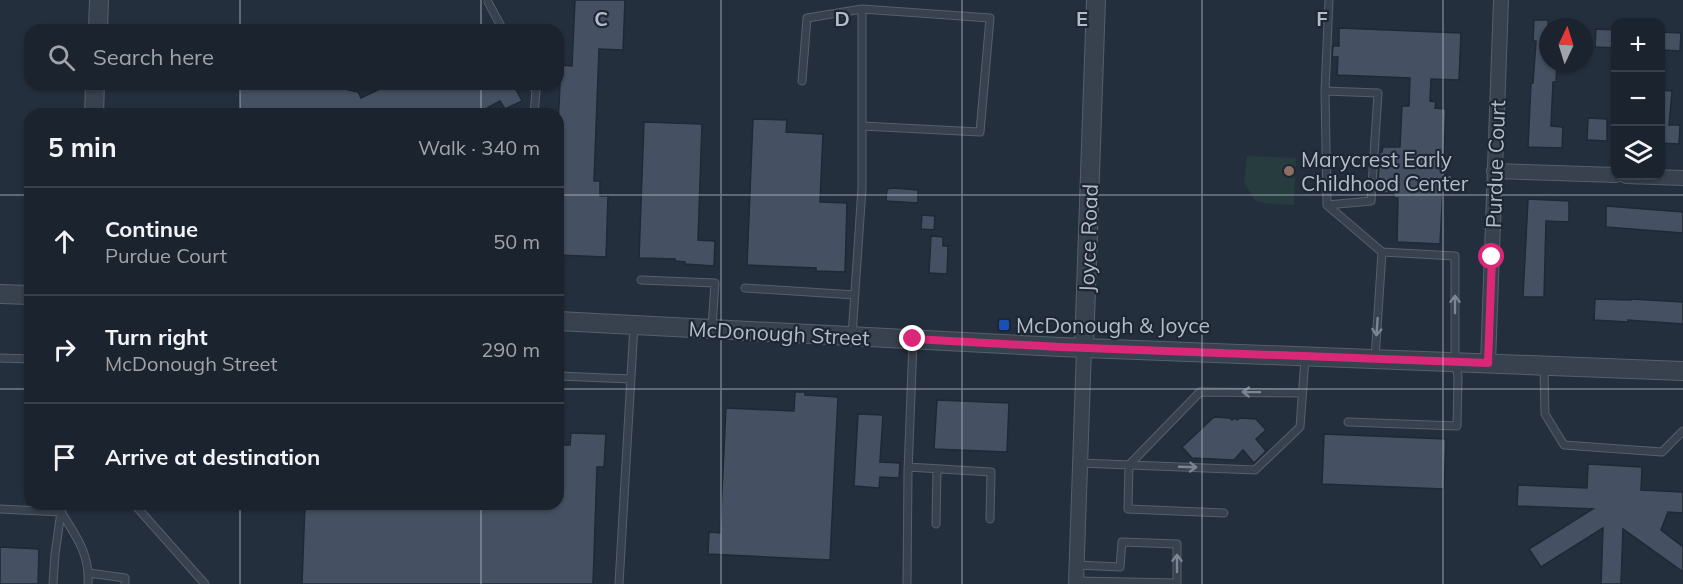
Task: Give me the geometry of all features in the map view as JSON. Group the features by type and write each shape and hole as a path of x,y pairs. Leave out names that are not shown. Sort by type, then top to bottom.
{"street":[{"path":"98,24 99,0"},
{"name":"Joyce Road","path":"1076,583 1096,0"},
{"name":"Purdue Court","path":"1488,363 1501,0"},
{"path":"94,108 95,90"},
{"path":"1494,171 1611,175"},
{"path":"1665,177 1683,178"},
{"path":"0,294 24,295"},
{"name":"McDonough Street","path":"564,321 1084,348 1683,371"}],"lane":[{"path":"1329,0 1325,91 1327,205 1382,252 1455,256 1457,426 1348,422"},
{"path":"488,2 500,24"},
{"path":"852,336 861,188 862,9"},
{"path":"802,81 807,18 862,9 990,18 980,132 862,126"},
{"path":"535,90 535,108"},
{"path":"1325,91 1378,93 1371,201 1327,205"},
{"path":"1374,359 1382,252"},
{"path":"641,280 715,283 712,329"},
{"path":"744,288 855,295"},
{"path":"619,584 634,325"},
{"path":"907,584 908,467 913,339"},
{"path":"1080,464 1255,470 1300,427 1306,356"},
{"path":"0,358 24,359"},
{"path":"1544,366 1545,414 1564,446 1662,452 1683,431"},
{"path":"564,376 631,379"},
{"path":"1224,513 1128,509 1129,465 1200,392 1302,393"},
{"path":"908,467 991,472 990,519"},
{"path":"936,524 937,469"},
{"path":"0,509 24,509"},
{"path":"53,584 55,554 63,510"},
{"path":"64,510 85,552 89,573 88,584"},
{"path":"139,510 205,584"},
{"path":"1076,583 1177,584 1177,544 1122,542 1119,582"},
{"path":"1077,565 1120,567"},
{"path":"89,573 125,578 125,584"}],"green space":[{"path":"1247,156 1296,158 1294,205 1264,203 1255,200 1244,183"}],"building":[{"path":"575,0 625,0 623,50 599,49 594,181 600,181 600,196 608,196 606,257 564,255 564,108 559,108 560,90 564,90 564,65 572,66"},
{"path":"1534,20 1539,20 1539,72 1557,72 1556,82 1553,82 1551,126 1563,127 1562,148 1528,147 1531,83 1533,83 1536,41 1533,41"},
{"path":"1339,28 1461,33 1459,80 1431,79 1430,101 1436,102 1435,108 1446,109 1443,175 1452,175 1452,187 1443,187 1440,244 1397,242 1398,198 1394,198 1394,193 1377,193 1380,152 1383,147 1400,147 1402,106 1409,106 1410,78 1337,75 1338,57 1332,57 1333,46 1339,46"},
{"path":"1596,29 1611,30 1611,48 1595,47"},
{"path":"1665,32 1681,33 1680,51 1665,50"},
{"path":"240,90 348,90 358,92 361,98 378,90 516,90 522,101 507,108 504,108 500,101 487,108 239,108"},
{"path":"1665,90 1672,91 1669,125 1680,125 1679,144 1665,143"},
{"path":"1588,118 1607,119 1607,141 1587,140"},
{"path":"753,119 787,120 786,132 823,134 820,202 847,203 845,272 816,271 816,268 747,265"},
{"path":"644,122 702,124 698,240 715,241 714,266 685,264 675,259 639,258"},
{"path":"887,189 918,190 918,203 886,201"},
{"path":"1528,199 1569,201 1569,222 1546,221 1544,297 1523,297"},
{"path":"1606,206 1683,212 1683,233 1606,227"},
{"path":"922,215 935,216 934,230 921,229"},
{"path":"931,236 943,237 943,246 948,246 947,274 929,273"},
{"path":"1595,299 1683,302 1683,324 1594,320"},
{"path":"795,392 805,392 805,395 838,397 830,560 708,554 709,532 720,533 726,408 794,411"},
{"path":"937,400 1009,403 1007,452 934,449"},
{"path":"858,414 883,415 880,462 900,463 899,478 880,477 879,488 854,486"},
{"path":"1214,417 1232,420 1235,418 1237,420 1240,418 1256,419 1266,430 1256,439 1266,451 1254,463 1243,450 1234,460 1192,458 1182,447"},
{"path":"571,433 606,434 604,467 597,467 593,584 302,584 305,510 564,510 564,445 570,445"},
{"path":"1324,434 1446,439 1444,489 1322,484"},
{"path":"1588,464 1642,467 1641,490 1683,492 1683,513 1668,512 1661,530 1683,547 1683,572 1623,529 1621,584 1601,584 1603,528 1541,567 1529,549 1593,509 1517,506 1518,485 1587,488"},
{"path":"0,547 39,549 38,584 0,584"}],"place":[{"name":"Marycrest Early Childhood Center","path":"1289,171"},
{"name":"McDonough & Joyce","path":"1004,325"}],"route":[{"path":"913,339 1060,347 1488,363 1492,257"}]}
